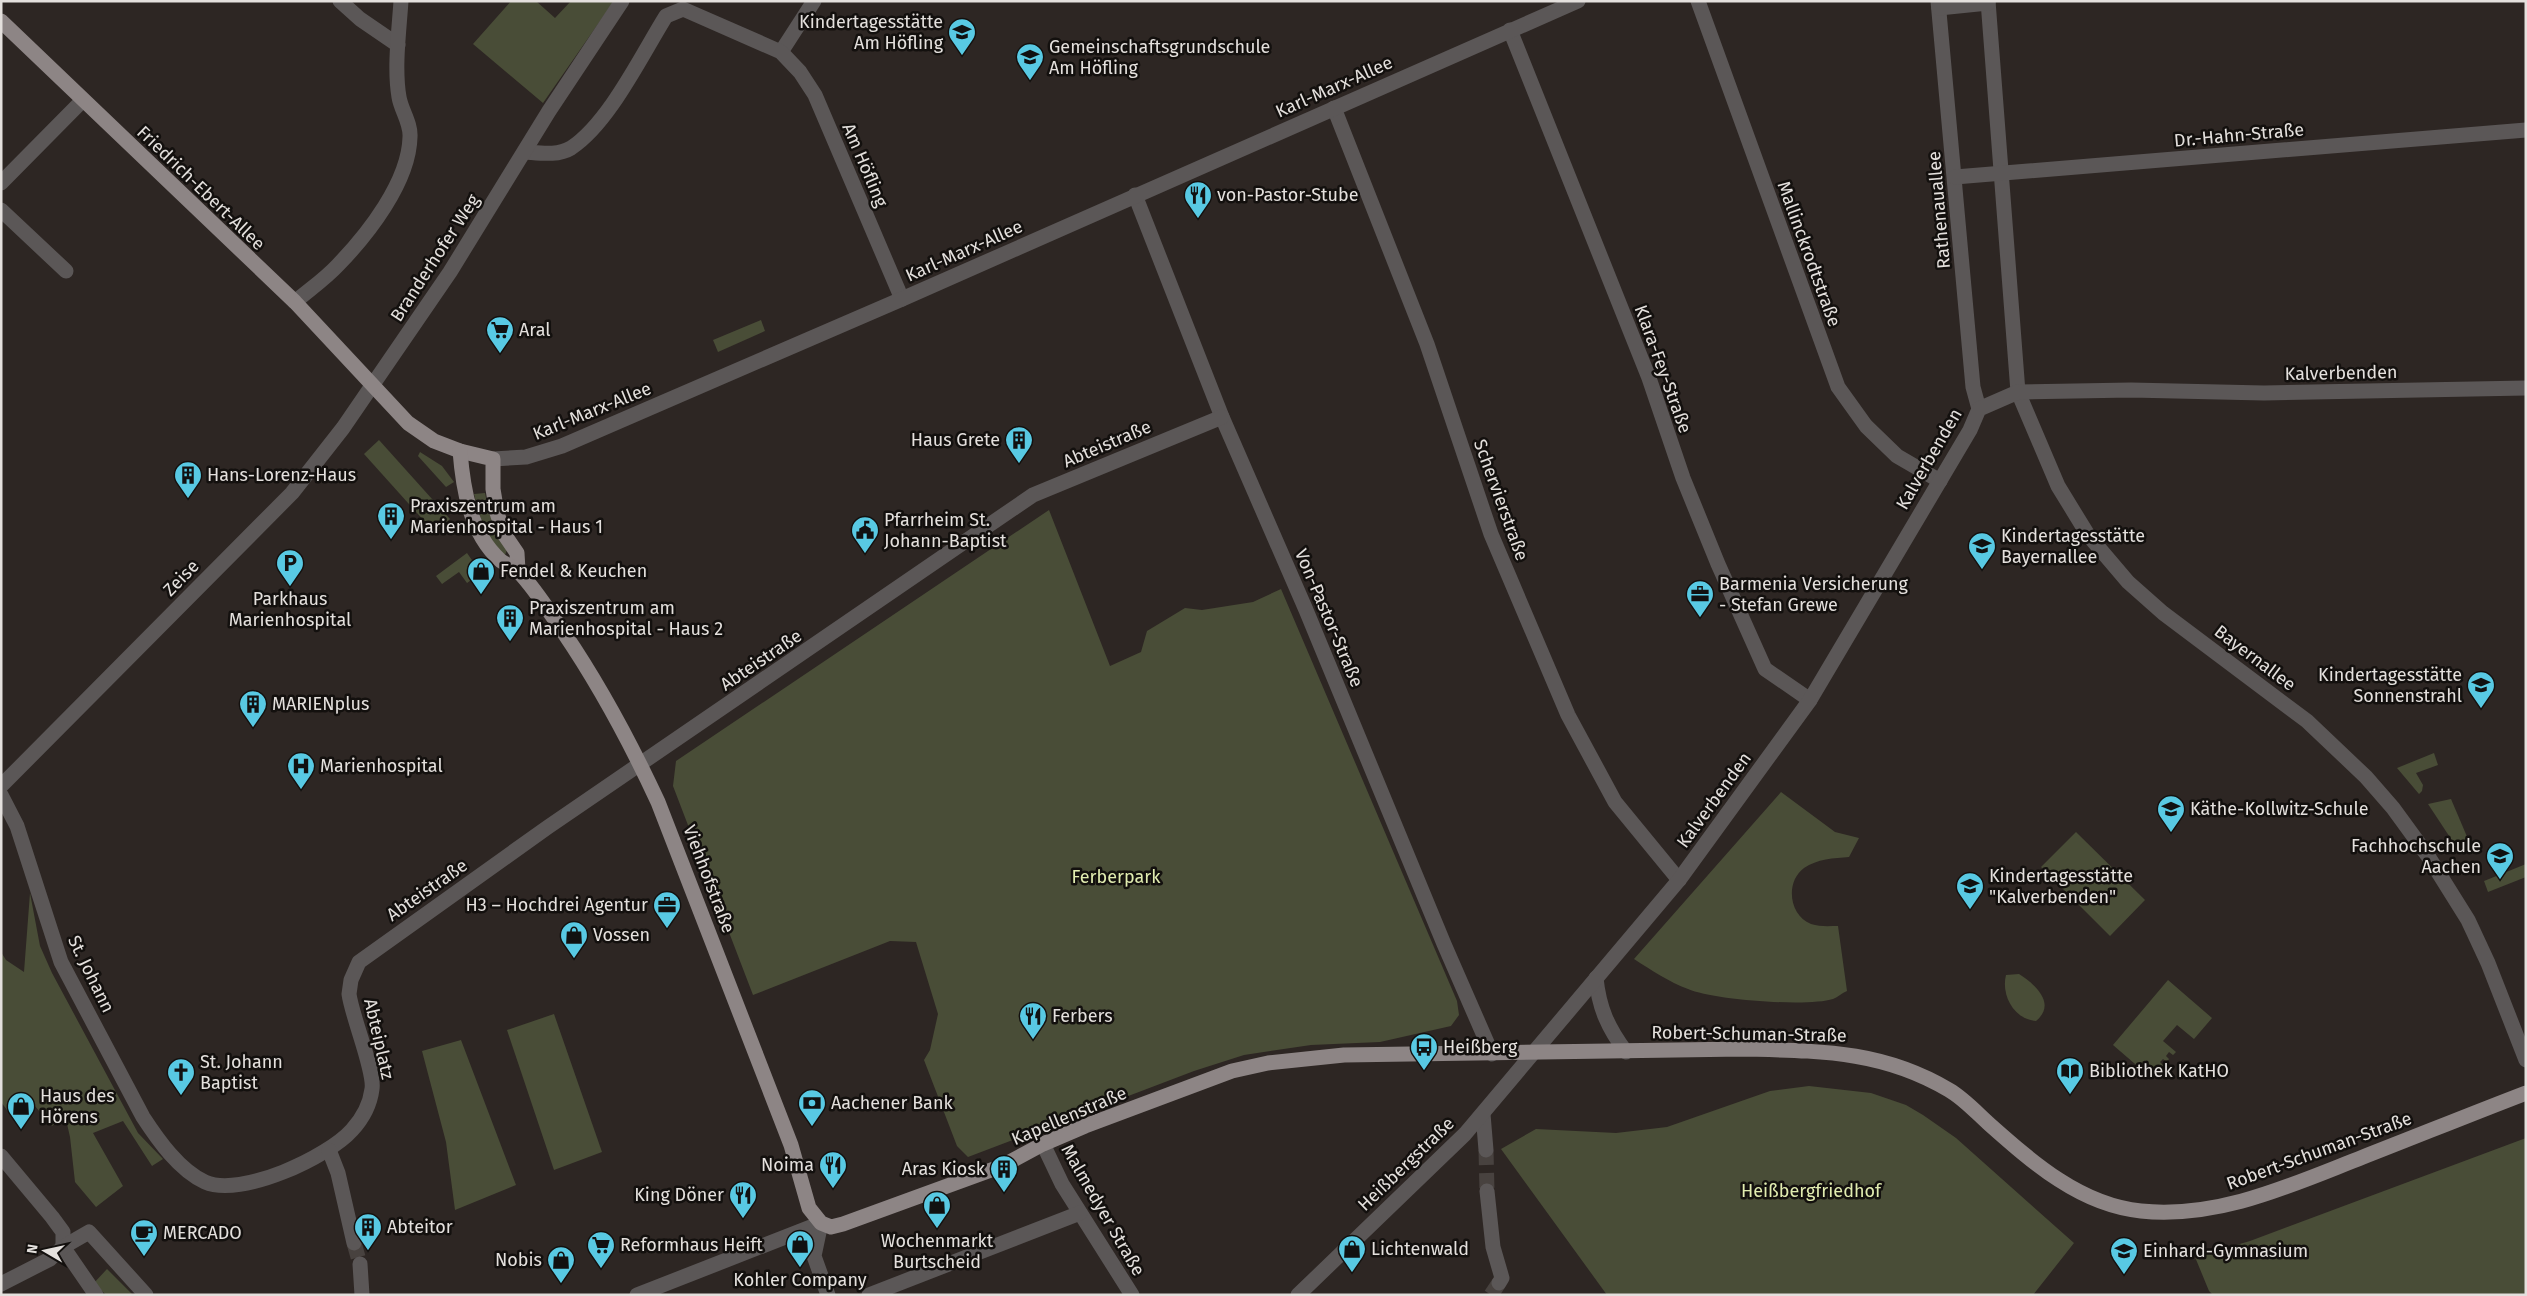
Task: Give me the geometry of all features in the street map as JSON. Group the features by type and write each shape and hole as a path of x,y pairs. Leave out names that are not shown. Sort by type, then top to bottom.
{"main road":[{"name":"Friedrich-Ebert-Allee","path":"1,21 295,302 373,384"},
{"name":"Karl-Marx-Allee","path":"373,384 408,423 434,440 460,452 493,460"},
{"name":"Viehhofstraße","path":"460,452 462,470 474,521 482,538 500,560 518,570 565,635 641,764 658,802 792,1145 809,1208 821,1223"},
{"name":"Viehhofstraße","path":"493,460 493,488 497,513 504,534 517,554 518,570"},
{"name":"Robert-Schuman-Straße","path":"1534,1054 1800,1050 1859,1055 1905,1067 1951,1091 2036,1164 2069,1187 2102,1202 2139,1211 2180,1213 2215,1208 2280,1190 2526,1093"},
{"name":"Kapellenstraße","path":"821,1223 831,1227 843,1224 1002,1166 1043,1144 1198,1083 1268,1063 1344,1056 1534,1054"}],"street":[{"path":"340,1 360,19 398,45"},
{"path":"295,302 338,266 370,230 394,190 406,161 411,136 399,97 398,45 401,1"},
{"name":"Branderhofer Weg","path":"373,384 450,272 526,152 549,111 622,1"},
{"path":"781,52 814,1"},
{"name":"Karl-Marx-Allee","path":"493,460 526,456 562,446 902,299 1578,1"},
{"name":"Mallinckrodtstraße","path":"1698,1 1838,387 1866,426 1897,456 1940,481"},
{"name":"Rathenauallee","path":"1979,409 1974,387 1939,4 1988,2 2018,392"},
{"name":"Am Höfling","path":"526,152 548,154 570,149 606,114 666,16 683,9 781,52 800,72 816,96 902,299"},
{"name":"Klara-Fey-Straße","path":"1510,30 1649,378 1683,478 1726,582 1765,669 1810,700"},
{"path":"1,183 82,100"},
{"name":"Schervierstraße","path":"1334,108 1427,344 1491,534 1568,715 1615,802 1679,880"},
{"name":"Dr.-Hahn-Straße","path":"1956,177 2526,130"},
{"name":"Von-Pastor-Straße","path":"1135,195 1222,416 1306,610 1444,944 1492,1054"},
{"path":"1,210 66,271"},
{"name":"Zeise","path":"1,786 292,492 350,419 373,384"},
{"name":"Kalverbenden","path":"1534,1054 1679,880 1810,700 1970,430 1979,409 2018,392 2131,390 2264,393 2526,388"},
{"name":"Bayernallee","path":"2018,392 2066,500 2108,560 2128,582 2163,612 2307,721 2366,776 2393,808 2428,856 2468,920 2488,963 2526,1060"},
{"name":"Abteistraße","path":"351,980 359,962 641,764 1033,496 1222,416"},
{"name":"St. Johann","path":"1,795 17,826 60,962 143,1117 157,1138 174,1156"},
{"path":"1596,978 1598,999 1611,1033 1626,1052"},
{"name":"Abteiplatz","path":"174,1156 191,1174 206,1182 226,1187 255,1182 312,1159 329,1150 352,1130 366,1112 372,1088 350,1000 351,980"},
{"name":"Heißbergstraße","path":"1298,1295 1465,1134 1534,1054"},
{"path":"1483,1114 1486,1150"},
{"name":"Malmedyer Straße","path":"1043,1144 1062,1184 1132,1295"},
{"path":"329,1150 338,1173 354,1243"},
{"path":"1,1156 63,1232 63,1247 96,1295"},
{"path":"1487,1191 1493,1247 1502,1278 1499,1283"},
{"path":"869,1295 1080,1213"},
{"path":"821,1223 814,1256 828,1295"},
{"name":"Kapellenstraße","path":"637,1295 821,1223"},
{"path":"1,1284 50,1259 63,1247 88,1232 146,1295"},
{"path":"360,1264 362,1295"}],"green space":[{"path":"511,1 536,1 555,18 571,1 614,1 543,103 473,44"},
{"path":"761,320 765,331 718,352 713,340"},
{"path":"379,440 450,519 435,533 364,454"},
{"path":"420,452 442,466 454,482 446,487 418,456"},
{"path":"485,493 489,513 507,550 505,555 493,543 481,519 474,494"},
{"name":"Ferberpark","path":"1049,510 1110,666 1141,652 1147,631 1185,608 1202,610 1253,602 1281,589 1457,1001 1459,1015 1451,1026 1380,1042 1311,1045 1244,1055 1194,1071 968,1157 957,1146 924,1060 930,1050 938,1014 916,942 890,941 753,995 673,786 676,761"},
{"path":"467,553 481,573 467,583 459,572 442,584 436,576"},
{"path":"2434,753 2438,765 2416,773 2423,785 2422,791 2419,794 2397,768"},
{"path":"1781,792 1835,832 1859,838 1849,857 1820,861 1804,868 1794,881 1792,889 1794,906 1804,920 1818,926 1838,926 1847,991 1833,999 1803,1002 1760,1001 1718,996 1700,993 1681,986 1660,976 1634,959"},
{"path":"2451,799 2471,846 2459,851 2428,804"},
{"path":"2076,832 2145,900 2110,936 2041,867"},
{"path":"2526,864 2526,877 2488,892 2484,881"},
{"path":"30,893 40,946 52,973 138,1133 163,1159 152,1166 123,1121 93,1133 123,1186 96,1207 75,1182 70,1137 65,1115 52,1126 34,1105 16,1122 1,1102 1,952 6,960 24,972"},
{"path":"2019,974 2037,989 2044,1001 2042,1015 2036,1021 2021,1016 2015,1011 2007,997 2005,990 2006,975"},
{"path":"2168,980 2212,1018 2194,1039 2177,1025 2163,1041 2176,1052 2173,1055 2169,1052 2166,1056 2169,1059 2167,1062 2163,1059 2160,1062 2164,1066 2161,1069 2157,1066 2155,1068 2159,1072 2155,1076 2151,1073 2149,1076 2113,1045"},
{"path":"554,1014 602,1152 554,1170 507,1030"},
{"path":"461,1040 516,1185 455,1210 446,1142 422,1051"},
{"name":"Heißbergfriedhof","path":"1809,1086 1871,1093 1906,1105 1923,1115 1956,1138 2074,1243 2033,1295 1607,1295 1501,1149 1536,1129 1616,1133 1667,1127 1770,1091"},
{"path":"2526,1138 2526,1295 2213,1295 2209,1291 2195,1257 2250,1241"},
{"path":"107,1269 132,1295 106,1295 94,1283"}],"tunnel":[{"path":"1486,1150 1487,1191"},
{"path":"354,1243 360,1264"},
{"path":"1491,1295 1499,1283"}],"place":[{"name":"Kindertagesstätte Am Höfling","path":"962,56"},
{"name":"Gemeinschaftsgrundschule Am Höfling","path":"1030,81"},
{"name":"von-Pastor-Stube","path":"1198,219"},
{"name":"Aral","path":"500,354"},
{"name":"Haus Grete","path":"1019,464"},
{"name":"Hans-Lorenz-Haus","path":"188,499"},
{"name":"Praxiszentrum am Marienhospital - Haus 1","path":"391,540"},
{"name":"Pfarrheim St. Johann-Baptist","path":"865,554"},
{"name":"Kindertagesstätte Bayernallee","path":"1982,570"},
{"name":"Parkhaus Marienhospital","path":"290,587"},
{"name":"Fendel & Keuchen","path":"481,595"},
{"name":"Barmenia Versicherung - Stefan Grewe","path":"1700,618"},
{"name":"Praxiszentrum am Marienhospital - Haus 2","path":"510,642"},
{"name":"Kindertagesstätte Sonnenstrahl","path":"2481,709"},
{"name":"MARIENplus","path":"253,728"},
{"name":"Marienhospital","path":"301,790"},
{"name":"Käthe-Kollwitz-Schule","path":"2171,833"},
{"name":"Fachhochschule Aachen","path":"2500,880"},
{"name":"Kindertagesstätte \"Kalverbenden\"","path":"1970,910"},
{"name":"H3 – Hochdrei Agentur","path":"667,929"},
{"name":"Vossen","path":"574,959"},
{"name":"Ferbers","path":"1033,1040"},
{"name":"Heißberg","path":"1424,1071"},
{"name":"Bibliothek KatHO","path":"2070,1095"},
{"name":"St. Johann Baptist","path":"181,1096"},
{"name":"Aachener Bank","path":"812,1127"},
{"name":"Haus des Hörens","path":"21,1130"},
{"name":"Noima","path":"833,1189"},
{"name":"Aras Kiosk","path":"1004,1193"},
{"name":"King Döner","path":"743,1219"},
{"name":"Wochenmarkt Burtscheid","path":"937,1229"},
{"name":"Abteitor","path":"368,1251"},
{"name":"MERCADO","path":"144,1257"},
{"name":"Kohler Company","path":"800,1268"},
{"name":"Reformhaus Heift","path":"601,1269"},
{"name":"Lichtenwald","path":"1352,1273"},
{"name":"Einhard-Gymnasium","path":"2124,1275"},
{"name":"Nobis","path":"561,1284"}]}
